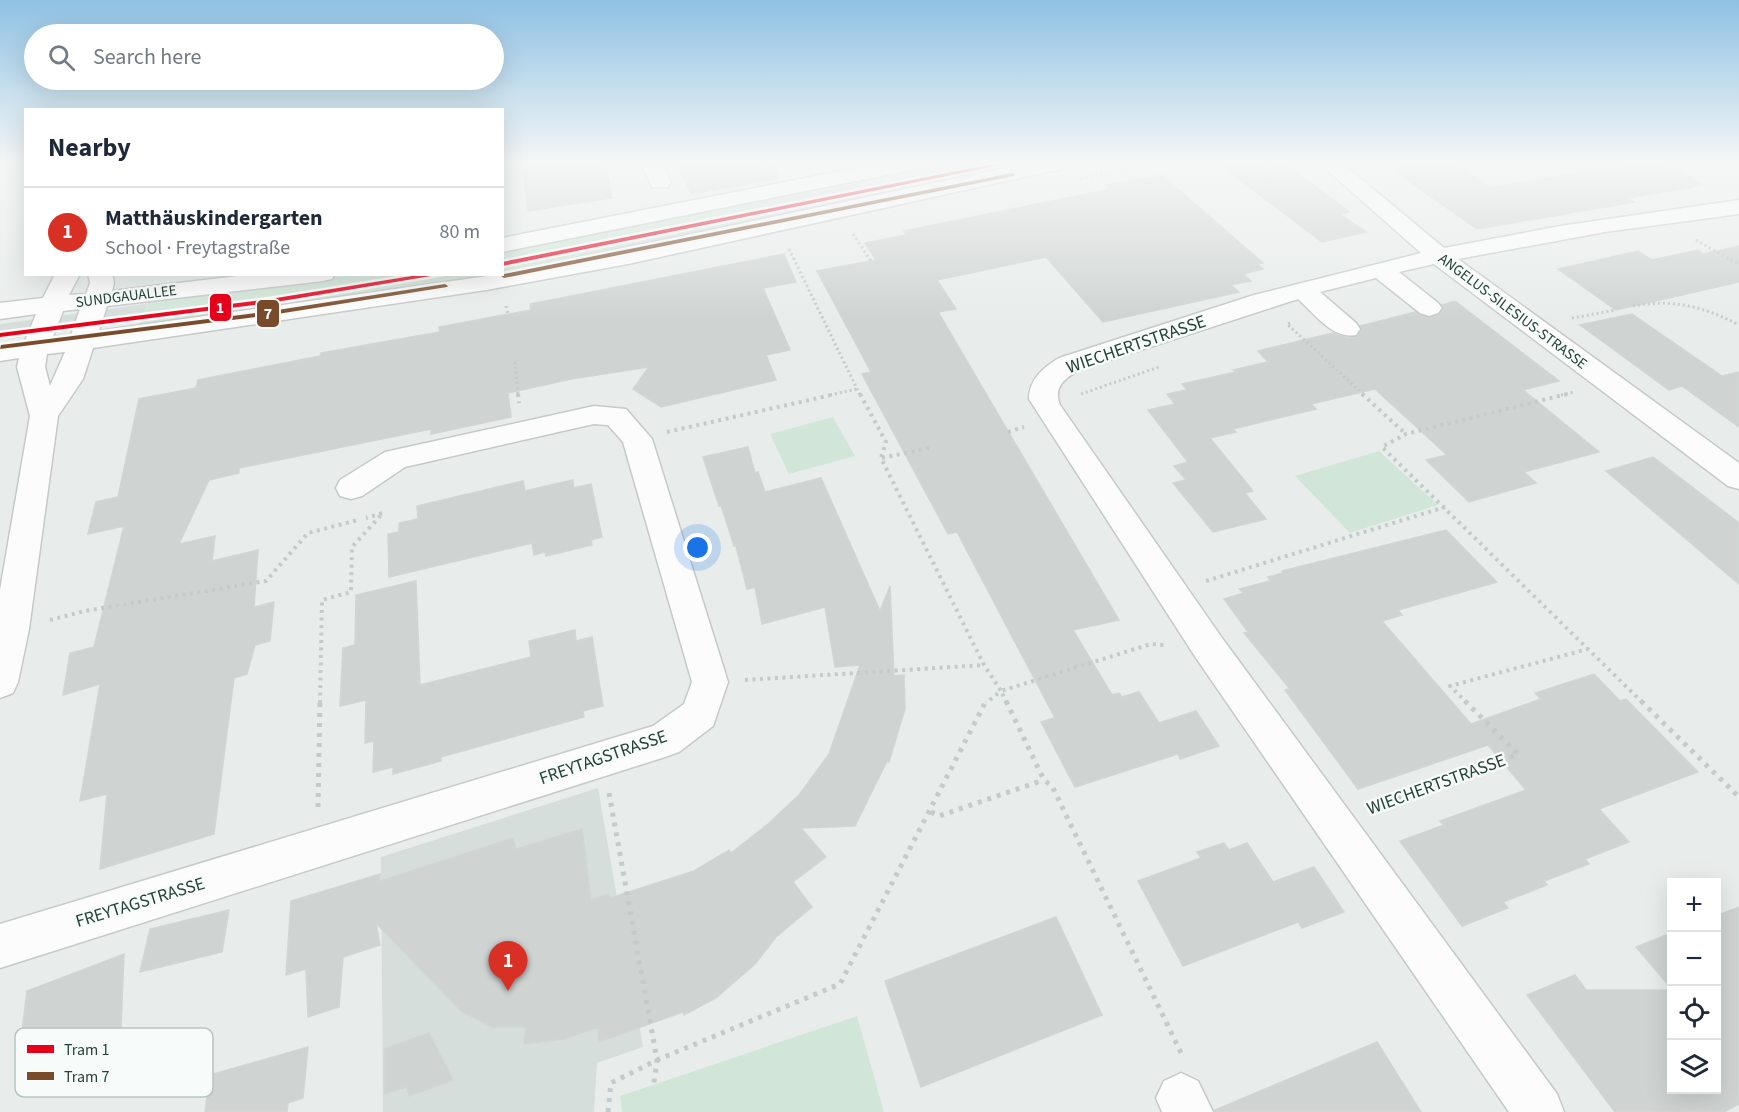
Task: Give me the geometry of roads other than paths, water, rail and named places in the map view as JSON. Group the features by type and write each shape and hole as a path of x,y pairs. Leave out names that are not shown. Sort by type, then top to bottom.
{"street":[{"path":"504,245 656,215"},
{"name":"SUNDGAUALLEE","path":"0,311 50,313 90,319 486,283 639,255 825,215"},
{"name":"ANGELUS-SILESIUS-STRASSE","path":"1391,215 1438,256 1739,478"},
{"name":"WIECHERTSTRASSE","path":"1539,1112 1209,648 1046,406 1041,396 1042,389 1056,371 1069,364 1301,290 1438,256 1676,215"},
{"path":"1375,271 1422,309"},
{"path":"0,682 44,416 31,367 35,348 67,276"},
{"path":"44,416 69,379 102,283 100,276"},
{"name":"SUNDGAUALLEE","path":"0,353 35,348 90,319 313,276"},
{"path":"1301,290 1352,327"},
{"name":"FREYTAGSTRASSE","path":"0,946 665,740 700,714 710,682 637,438 615,416 594,415 396,459 351,488"}],"tram line":[{"name":"1","path":"504,264 748,215"},
{"name":"7","path":"504,276 811,215"},
{"name":"1","path":"0,335 270,301 427,276"},
{"name":"7","path":"1,347 271,313 445,286"}],"place":[{"name":"Matthäuskindergarten","path":"508,991"}]}
